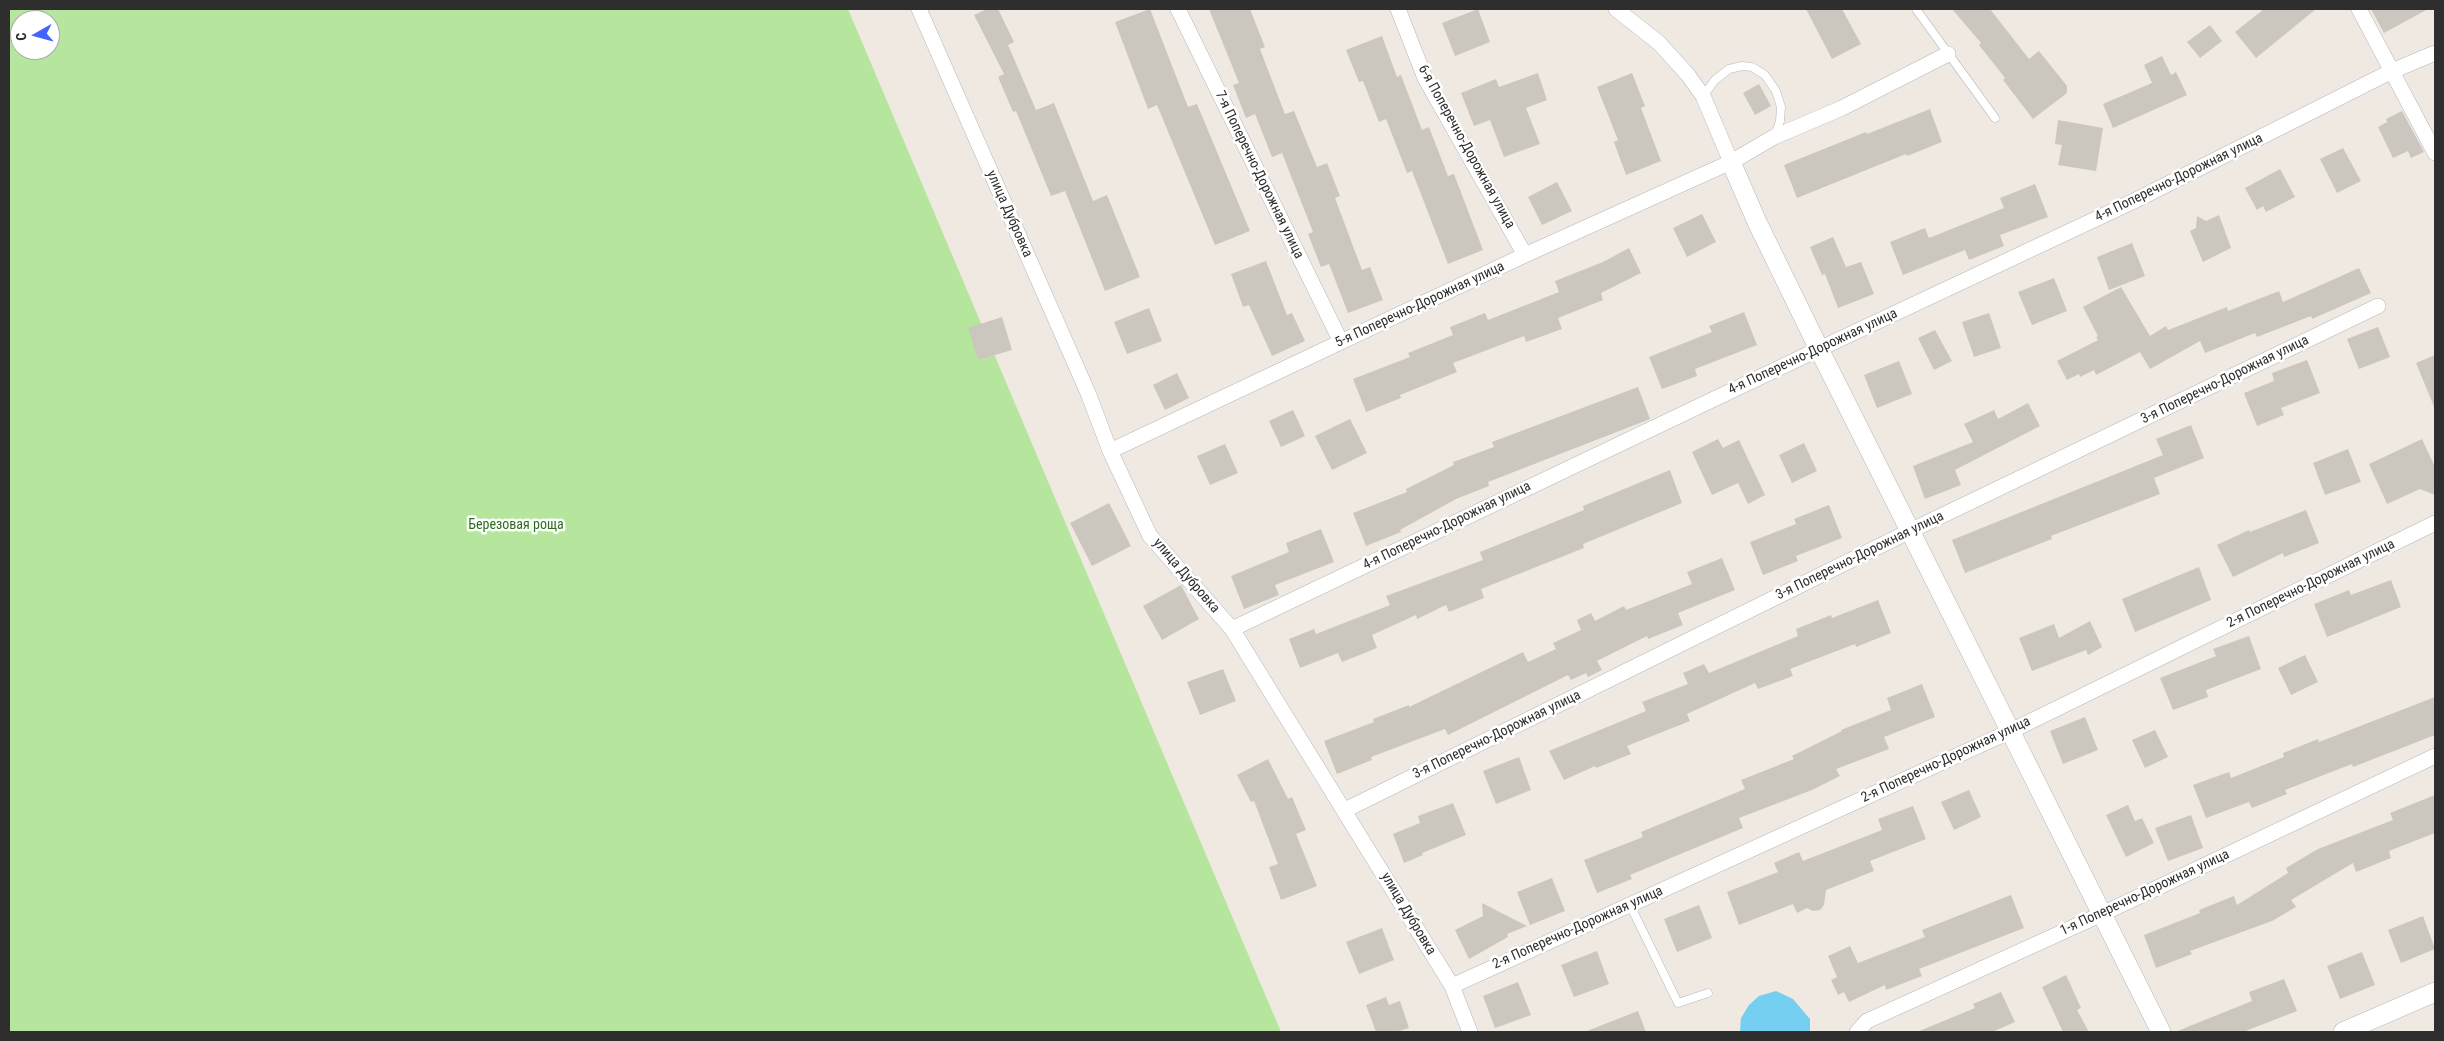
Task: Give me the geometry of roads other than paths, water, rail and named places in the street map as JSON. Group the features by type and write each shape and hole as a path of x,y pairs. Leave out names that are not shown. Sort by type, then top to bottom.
{"street":[{"name":"улица Дубровка","path":"919,9 1088,393 1110,451 1150,536 1232,629 1452,986 1470,1032"},
{"name":"7-я Поперечно-Дорожная улица","path":"1178,9 1341,342"},
{"name":"6-я Поперечно-Дорожная улица","path":"1398,9 1425,78 1526,255"},
{"path":"2359,9 2435,154"},
{"path":"1626,11 1659,43 1703,96 1757,222 1819,349 1912,530 2162,1032"},
{"name":"4-я Поперечно-Дорожная улица","path":"1232,629 2134,201 2392,71 2435,53"},
{"path":"1731,162 1774,137 1842,108 1948,54"},
{"name":"5-я Поперечно-Дорожная улица","path":"1110,451 1526,255 1731,162"},
{"name":"3-я Поперечно-Дорожная улица","path":"1345,810 1912,530 2378,306"},
{"name":"2-я Поперечно-Дорожная улица","path":"1452,986 2011,731 2435,523"},
{"name":"1-я Поперечно-Дорожная улица","path":"1857,1032 1867,1021 2102,914 2435,756"},
{"path":"2343,1032 2435,992"}],"lane":[{"path":"1916,9 1995,118"},
{"path":"1703,96 1715,80 1729,69 1742,66 1752,67 1765,75 1776,91 1781,107 1780,121 1774,137"},
{"path":"1630,905 1678,1003 1708,993"}],"water":[{"path":"1776,991 1793,999 1810,1019 1810,1032 1740,1032 1741,1018 1749,1005 1759,996"}],"park label":[{"name":"Березовая роща","path":"516,525"}]}
